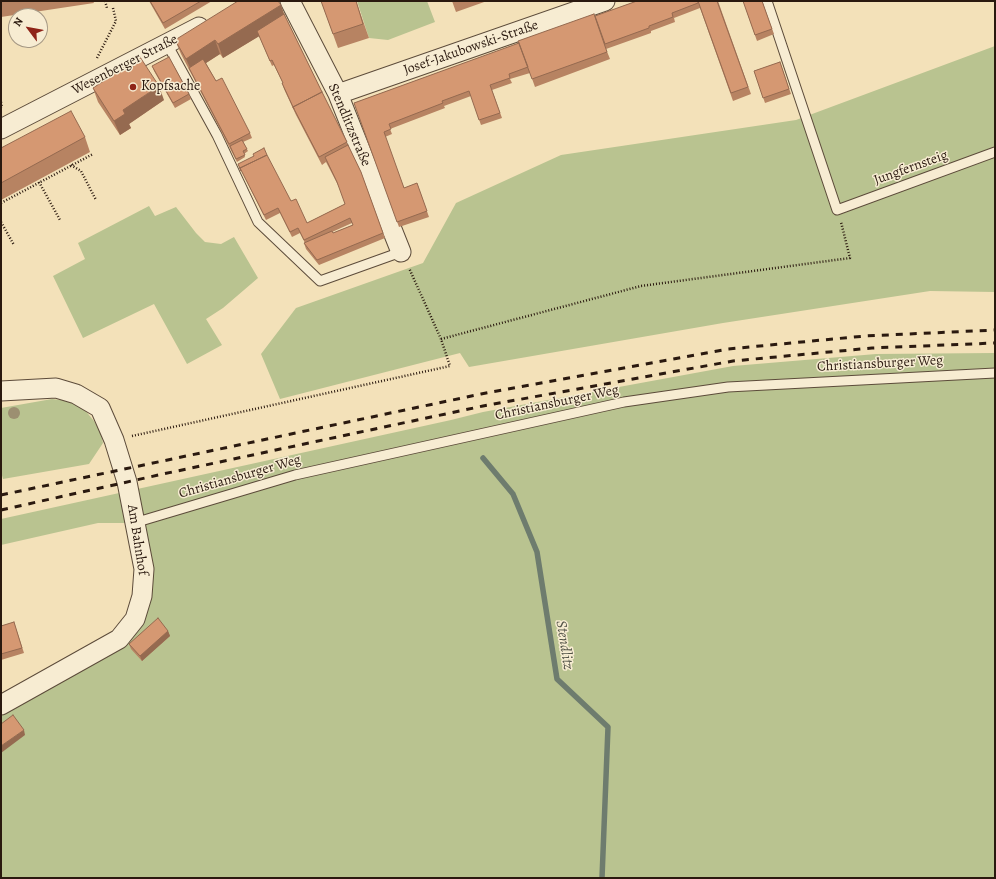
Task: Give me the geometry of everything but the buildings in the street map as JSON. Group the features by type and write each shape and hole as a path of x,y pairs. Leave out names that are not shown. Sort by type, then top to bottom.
{"street":[{"name":"Stendlitzstraße","path":"290,1 338,94 401,252"},
{"name":"Josef-Jakubowski-Straße","path":"338,94 605,1"},
{"name":"Wesenberger Straße","path":"1,129 215,19"},
{"name":"Am Bahnhof","path":"1,391 56,388 76,394 100,408 114,440 127,482 144,569 142,596 135,619 119,639 1,705"}],"lane":[{"path":"766,1 837,210"},
{"path":"167,44 217,135 258,222 320,281 401,252"},
{"name":"Jungfernsteig","path":"837,210 995,152"},
{"name":"Christiansburger Weg","path":"134,523 295,475 624,402 728,387 995,373"}],"path":[{"path":"105,1 107,8"},
{"path":"93,82 89,73 116,21 113,8"},
{"path":"1,203 93,154"},
{"path":"71,165 81,171 96,200"},
{"path":"39,182 60,220"},
{"path":"441,339 641,286 850,258 837,210"},
{"path":"1,222 14,245"},
{"path":"114,440 450,366 441,339 401,252"}],"green space":[{"path":"357,1 427,1 435,22 388,40 369,38"},
{"path":"995,46 995,292 930,291 723,323 469,367 460,353 280,399 261,354 296,308 423,263 456,203 561,155 796,120"},
{"path":"149,206 155,216 176,207 205,242 221,244 234,237 258,278 223,308 206,319 222,345 187,364 154,304 83,338 53,276 85,259 78,243"},
{"path":"995,353 995,878 1,878 1,705 135,619 134,523 98,523 1,545 1,519 483,412 733,366 876,354"},
{"path":"52,399 69,401 84,409 94,421 101,434 103,443 89,464 3,479 1,472 1,408"}],"waterway":[{"name":"Stendlitz","path":"483,458 513,494 537,552 557,679 608,727 602,878"}],"railway":[{"path":"1,495 481,394 728,349 865,336 995,330"},
{"path":"1,510 483,406 733,361 872,348 995,343"}],"place":[{"name":"Kopfsache","path":"133,87"}]}
